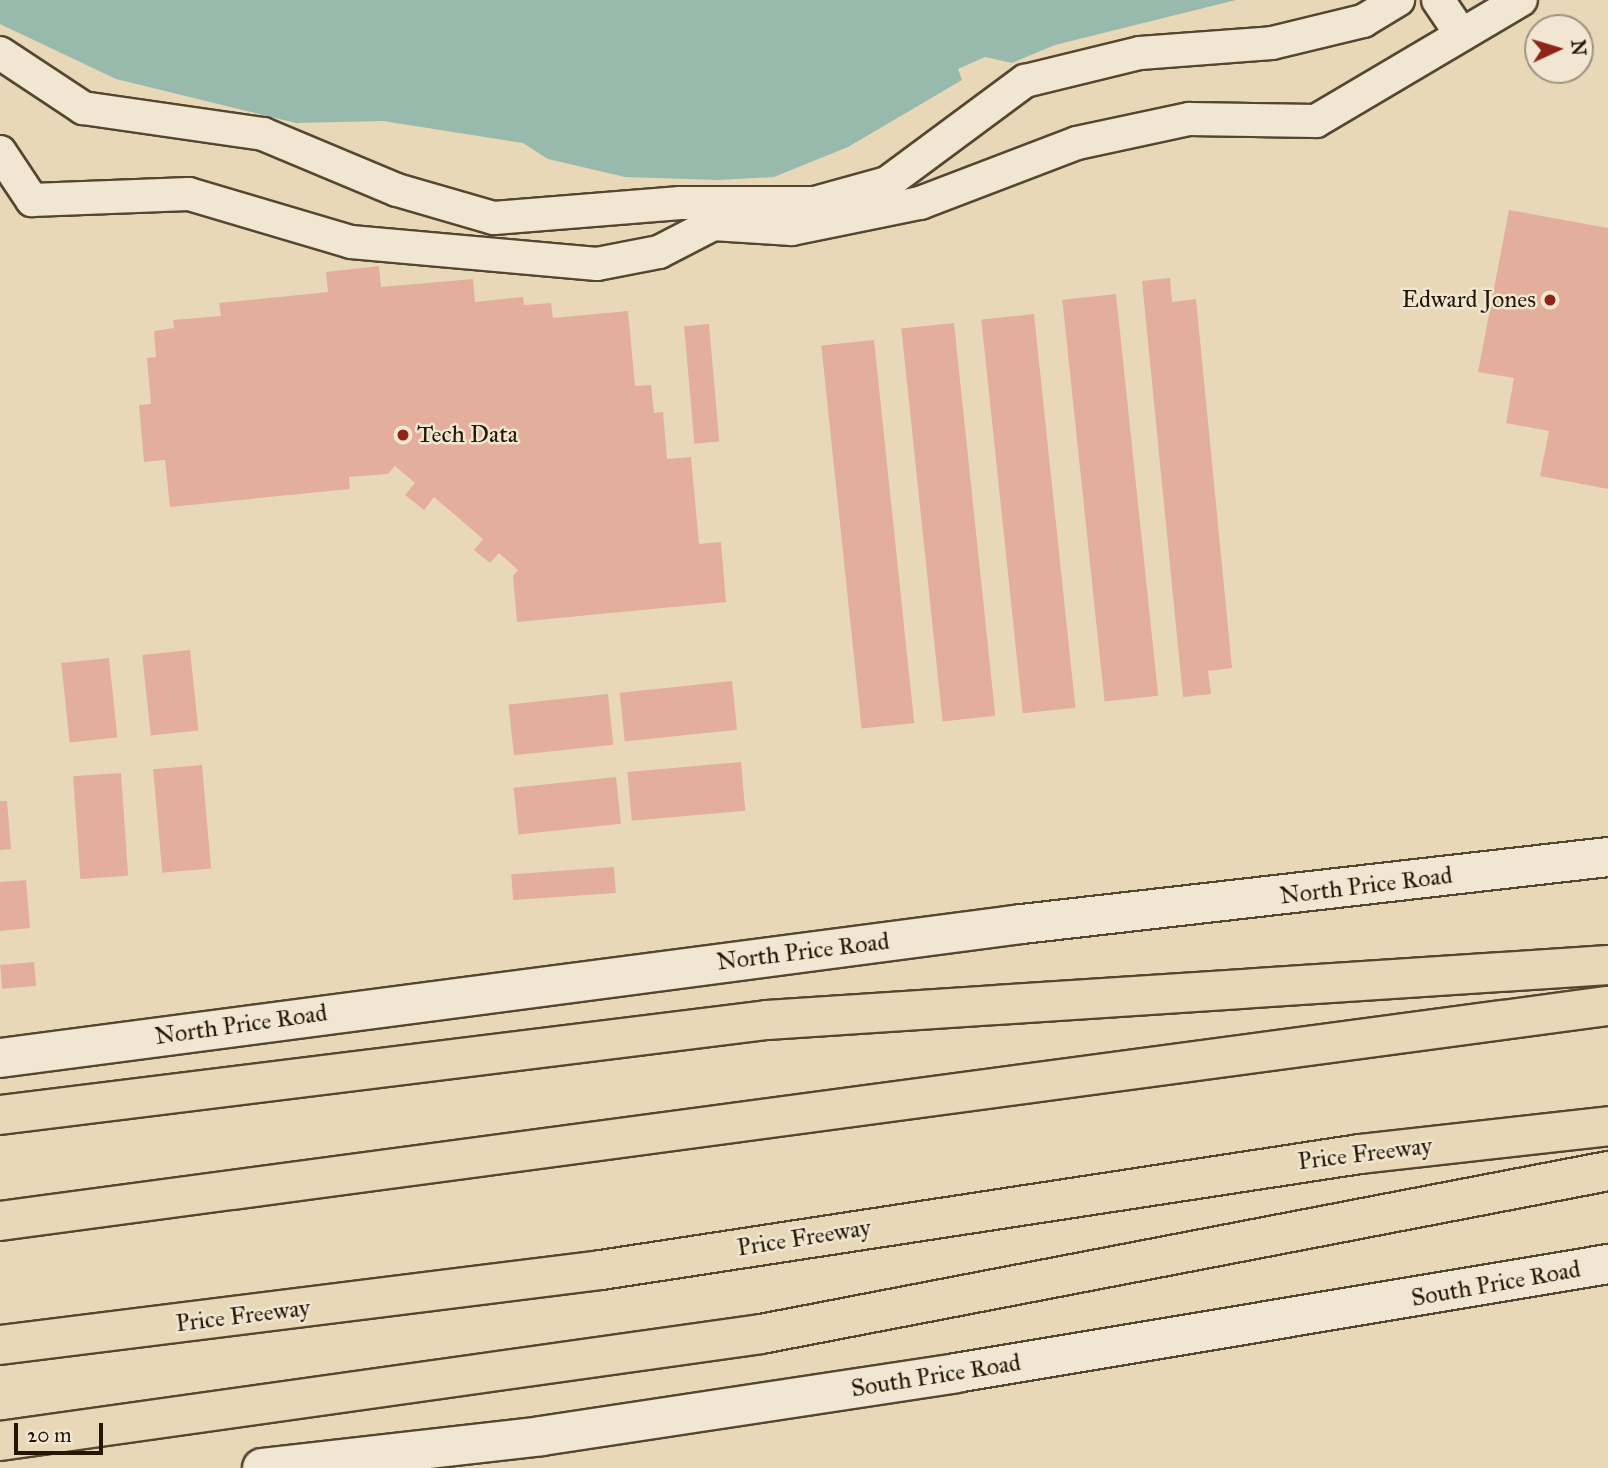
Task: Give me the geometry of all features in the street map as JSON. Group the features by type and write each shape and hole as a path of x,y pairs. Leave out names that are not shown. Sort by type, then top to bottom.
{"highway":[{"path":"0,1115 767,1020 1608,965"},
{"path":"0,1221 1608,1006"},
{"name":"Price Freeway","path":"0,1345 601,1270 1306,1161 1608,1126"},
{"path":"0,1441 761,1334 1608,1171"}],"main road":[{"name":"North Price Road","path":"0,1058 1021,924 1608,858"},
{"name":"South Price Road","path":"262,1468 541,1436 929,1377 1608,1264"}],"street":[{"path":"0,53 83,108 263,134 397,190 494,218 680,203 815,203 887,183 1025,81 1140,53 1272,43 1363,21 1398,0"},
{"path":"1438,0 1461,34"},
{"path":"0,152 32,200 188,194 351,242 597,264 659,252 713,224 792,229 920,203 1077,143 1189,120 1316,121 1521,0"}],"shaded area":[{"path":"0,0 1236,0 1055,45 1012,63 985,57 958,69 962,80 848,147 774,177 718,180 625,177 548,159 523,143 383,121 296,123 116,79 0,24"}],"building":[{"name":"Edward Jones","path":"1509,210 1608,228 1608,489 1540,476 1549,431 1506,423 1514,378 1478,372"},
{"name":"Tech Data","path":"379,266 381,287 473,279 475,302 523,297 524,305 551,303 553,318 628,311 635,386 651,385 654,413 663,412 667,459 691,457 699,544 721,542 726,602 517,622 513,576 518,570 499,553 490,563 474,550 483,539 434,497 424,510 405,495 415,483 395,466 388,474 349,477 350,489 170,507 165,460 144,462 139,405 151,404 147,358 156,357 154,331 174,328 173,320 221,316 219,303 328,292 326,272"},
{"path":"1170,278 1172,302 1196,299 1232,668 1208,671 1211,694 1183,697 1142,281"},
{"path":"1116,294 1158,696 1105,701 1062,300"},
{"path":"1034,314 1075,708 1023,713 981,320"},
{"path":"954,323 995,716 943,721 901,329"},
{"path":"709,324 719,442 694,444 684,326"},
{"path":"874,340 914,723 862,728 821,346"},
{"path":"190,650 198,731 151,736 142,655"},
{"path":"109,658 117,738 70,743 61,663"},
{"path":"732,681 737,730 625,742 620,693"},
{"path":"608,694 613,745 514,755 509,704"},
{"path":"741,762 745,811 632,821 627,772"},
{"path":"202,765 211,869 162,873 153,769"},
{"path":"121,773 128,876 80,879 73,776"},
{"path":"616,777 621,824 518,835 514,788"},
{"path":"0,801 7,801 11,849 0,850"},
{"path":"614,867 616,893 513,900 511,874"},
{"path":"26,880 30,928 0,931 0,882"},
{"path":"34,962 36,986 2,989 0,965"}],"place":[{"name":"Edward Jones","path":"1550,300"},
{"name":"Tech Data","path":"403,435"}]}
